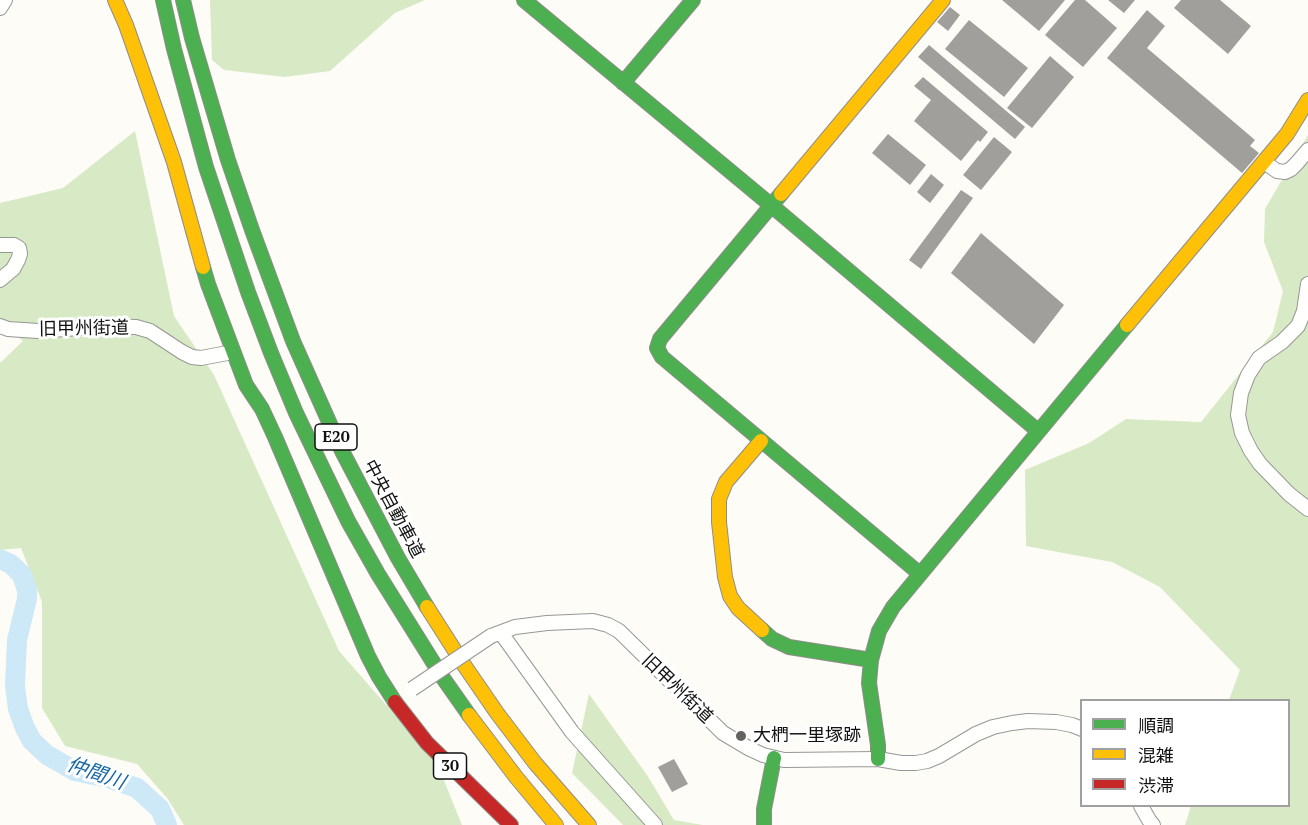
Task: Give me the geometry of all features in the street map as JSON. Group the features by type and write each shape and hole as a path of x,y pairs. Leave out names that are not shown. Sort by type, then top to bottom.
{"main road":[{"path":"115,0 174,162 208,284 246,385 262,409 275,437 368,656 395,702"},
{"name":"E20","path":"163,0 174,50 206,167 248,292 296,413 321,467 378,574 443,678 478,728 556,825"},
{"name":"中央自動車道","path":"183,0 228,160 252,230 298,351 342,451 398,558 464,665 529,755 589,825"},
{"path":"524,0 1038,431"},
{"path":"623,83 693,0"},
{"path":"920,574 662,357 657,348 660,339 943,0"},
{"path":"878,759 869,683 871,660 879,631 893,607 1287,134 1308,100"},
{"path":"761,441 726,482 719,499 724,577 730,596 738,608 772,639 789,647 871,660"},
{"name":"30","path":"395,702 427,743 511,825"},
{"path":"764,825 764,809 774,758"}],"street":[{"path":"0,8 5,0"},
{"path":"1264,162 1277,171 1285,172 1291,170 1308,150"},
{"path":"0,246 14,245 19,248 20,254 13,269 0,280"},
{"path":"1308,284 1304,312 1298,326 1282,342 1259,358 1248,375 1241,393 1238,416 1242,433 1260,464 1288,494 1308,509"},
{"name":"旧甲州街道","path":"0,326 8,329 38,331 94,326 135,327 150,331 192,357 201,358 233,352"},
{"name":"旧甲州街道","path":"395,702 496,634 515,627 593,621 619,631 723,733 750,749 774,758 784,760 878,759 901,763 927,761 993,727 1028,721 1056,722 1080,728"},
{"path":"496,634 572,732 656,825"},
{"path":"1142,807 1153,825"}],"green space":[{"path":"210,0 425,0 395,13 330,71 285,77 224,70 212,60"},
{"path":"135,131 174,316 214,375 339,651 437,763 462,825 184,825 167,798 137,764 65,746 42,708 42,602 21,548 0,550 0,362 23,341 0,323 0,203 63,188"},
{"path":"1308,135 1308,825 1185,825 1191,807 1290,807 1290,699 1229,699 1240,670 1160,587 1112,562 1026,546 1025,470 1089,443 1126,419 1201,422 1273,332 1283,291 1264,242 1265,209"},
{"path":"589,694 647,775 674,820 703,825 623,825 572,773"}],"building":[{"path":"1002,0 1065,0 1039,31"},
{"path":"1075,0 1085,0 1117,28 1083,67 1045,35"},
{"path":"1108,0 1135,0 1124,13"},
{"path":"1181,0 1220,0 1251,26 1228,54 1174,8"},
{"path":"950,7 960,15 948,31 937,22"},
{"path":"1147,10 1165,26 1147,48 1255,140 1250,146 1259,153 1242,173 1107,58"},
{"path":"969,20 1028,68 1004,97 945,49"},
{"path":"929,45 1025,127 1015,139 918,57"},
{"path":"1050,56 1074,77 1032,128 1007,108"},
{"path":"923,77 988,132 980,142 978,140 961,161 914,121 931,100 914,86"},
{"path":"888,134 926,165 910,185 872,153"},
{"path":"994,137 1012,152 981,190 963,175"},
{"path":"931,174 944,185 930,203 917,192"},
{"path":"961,190 973,198 921,269 909,260"},
{"path":"981,233 1064,305 1034,344 951,273"},
{"path":"674,759 688,784 672,792 658,767"}],"waterway":[{"name":"仲間川","path":"0,559 11,564 22,575 27,590 17,640 15,686 18,709 32,741 47,755 75,771 108,778 137,788 160,809 167,825"}],"traffic: fast":[{"path":"163,0 206,167 248,292 296,413 348,521 378,574 469,715"},
{"path":"183,0 228,160 293,341 342,451 398,558 427,607"},
{"path":"524,0 1038,431"},
{"path":"623,83 693,0"},
{"path":"781,194 660,339 657,348 662,357 920,574"},
{"path":"203,267 246,385 262,409 275,437 368,656 395,702"},
{"path":"878,759 869,683 871,660 879,631 893,607 1127,325"},
{"path":"762,630 772,639 789,647 871,660"},
{"path":"764,825 764,809 774,758"}],"traffic: slow":[{"path":"115,0 174,162 203,267"},
{"path":"781,194 943,0"},
{"path":"1127,325 1287,134 1308,100"},
{"path":"761,441 726,482 719,499 719,522 725,577 730,596 738,608 762,630"},
{"path":"427,607 497,713 535,763 589,825"},
{"path":"469,715 556,825"}],"traffic: jam":[{"path":"395,702 427,743 511,825"}],"place":[{"name":"大椚一里塚跡","path":"741,736"}]}
